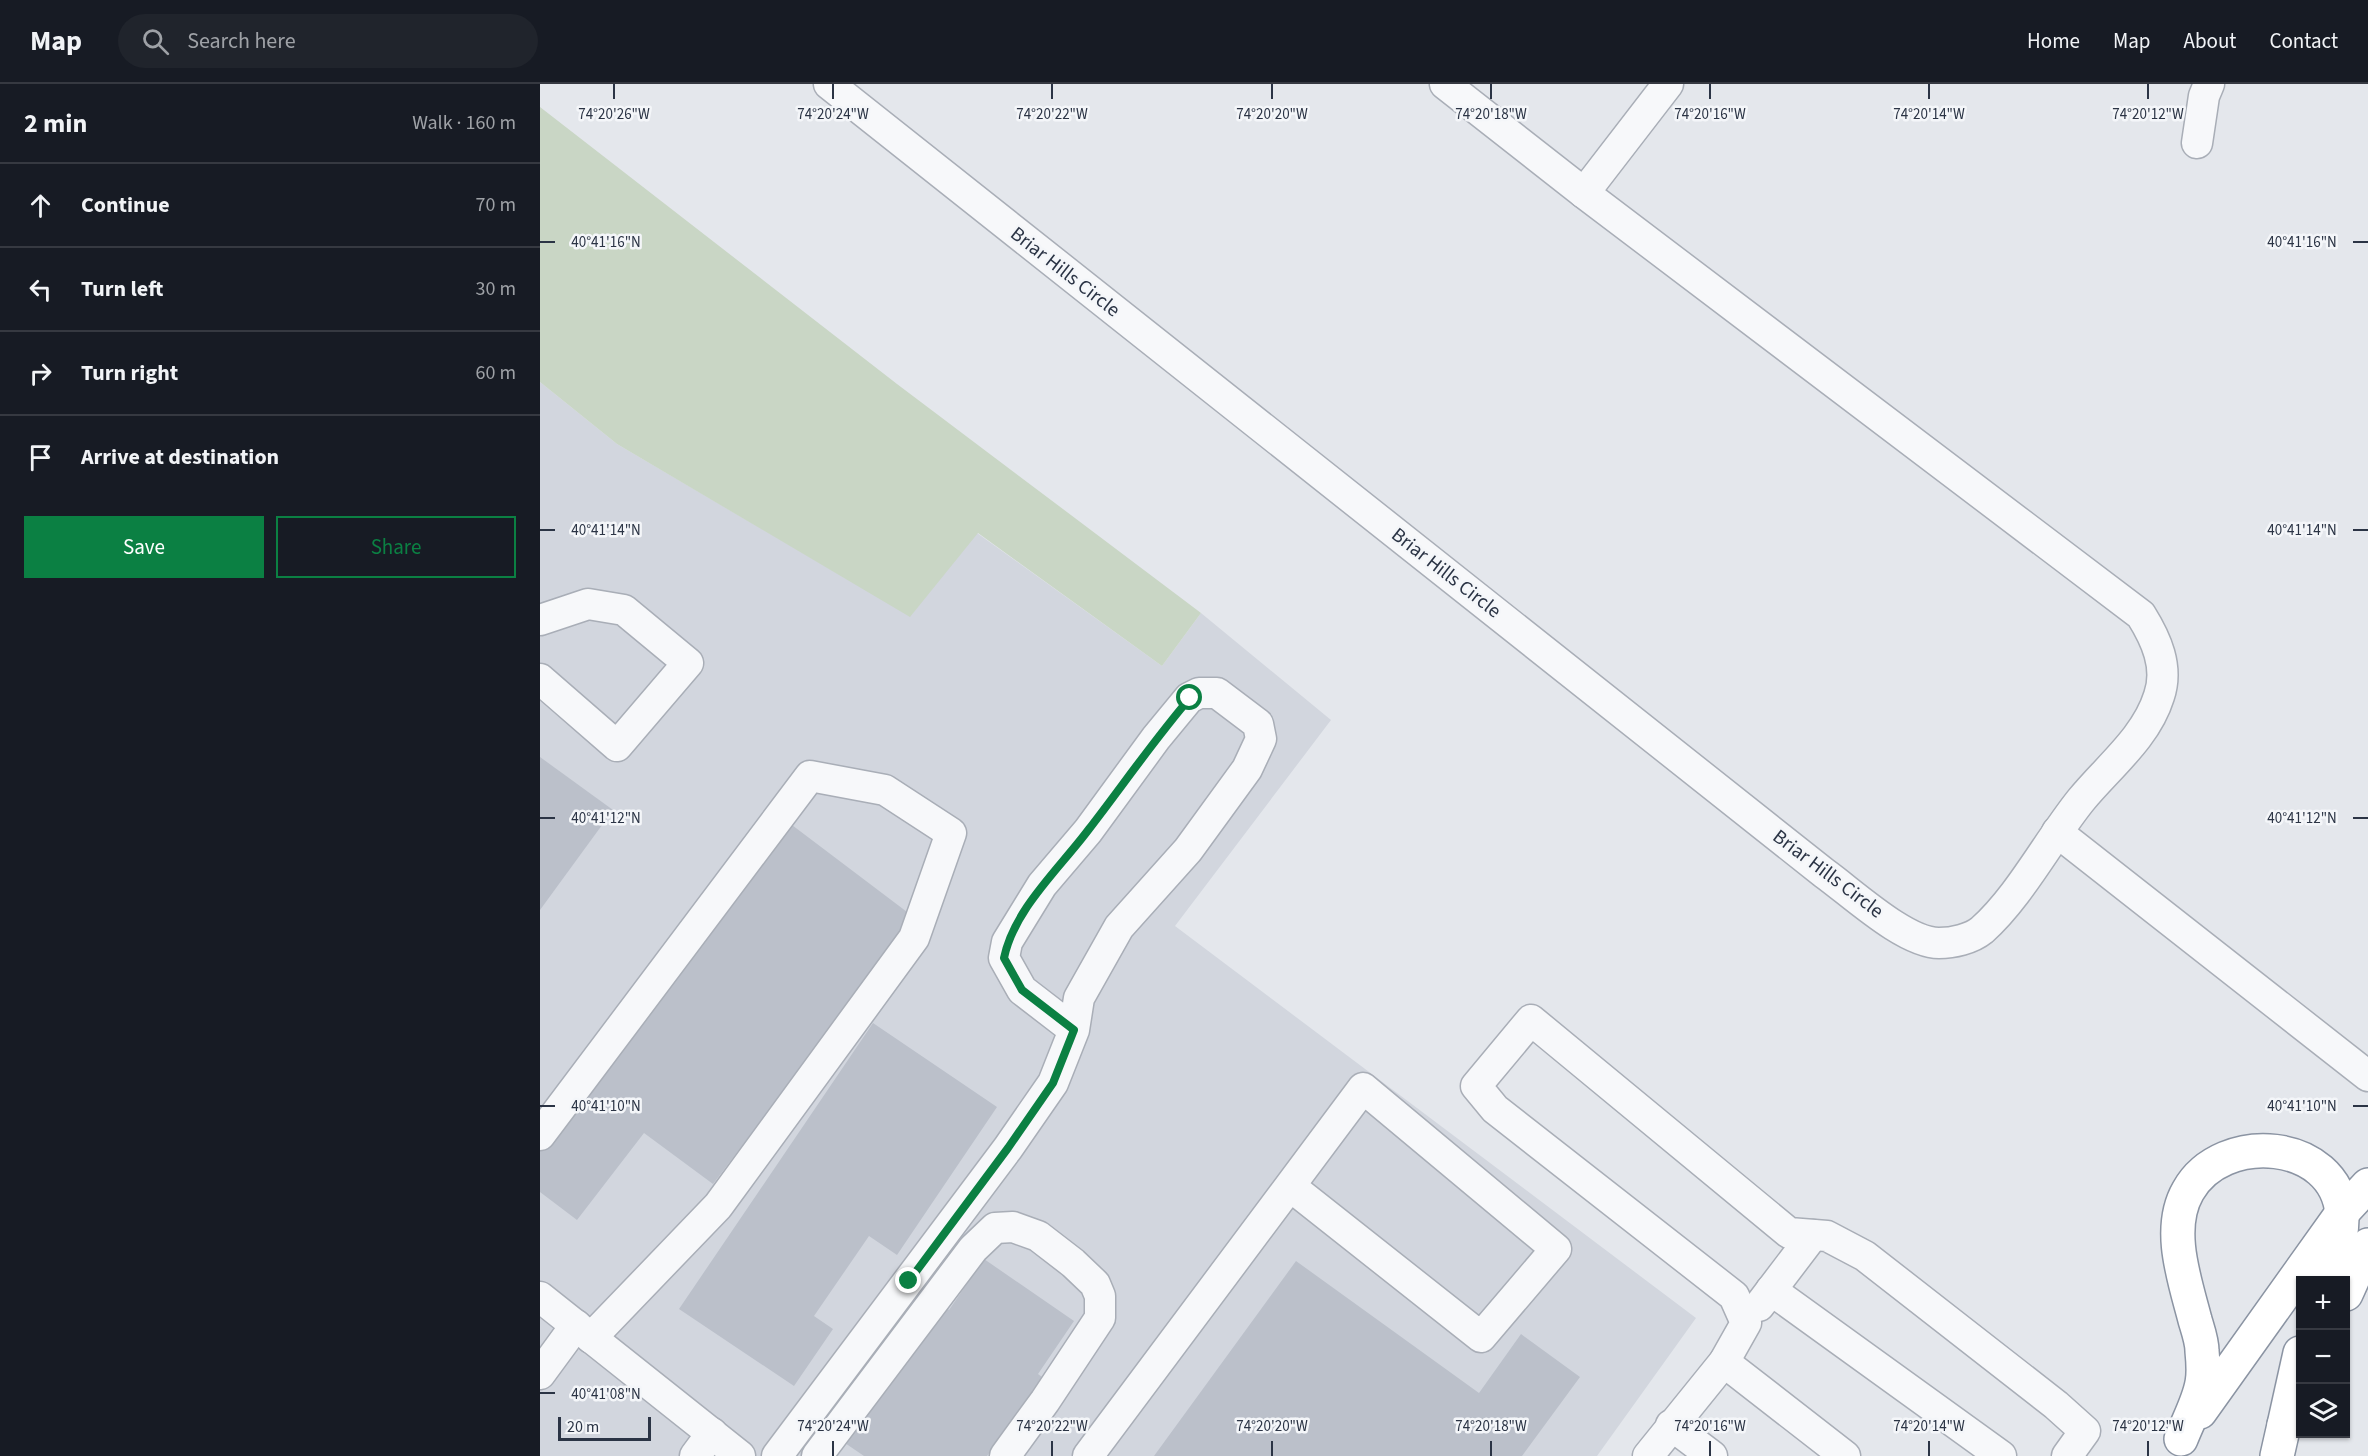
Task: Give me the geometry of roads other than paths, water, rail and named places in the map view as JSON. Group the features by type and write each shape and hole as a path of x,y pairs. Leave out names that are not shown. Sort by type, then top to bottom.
{"highway":[{"path":"2174,1447 2202,1383 2202,1348 2179,1251 2178,1234 2181,1207 2194,1181 2221,1159 2234,1153 2273,1150 2292,1154 2310,1163 2325,1175 2336,1193 2342,1213 2335,1262 2329,1276"},
{"path":"2174,1447 2342,1213 2368,1185"},
{"path":"2350,1285 2368,1245"},
{"path":"2277,1456 2296,1374"},
{"path":"2284,1425 2296,1400"}],"street":[{"name":"Briar Hills Circle","path":"829,84 1815,866 1897,927 1916,938 1937,943 1959,941 1980,932 2000,912 2080,801 2150,720 2160,694 2163,666 2156,639 2141,615 1584,193 1445,84"},
{"path":"1584,193 1668,84"},
{"path":"2197,143 2204,96 2209,84"},
{"path":"540,620 588,604 624,610 688,663 617,746 540,680"},
{"path":"777,1456 1008,1148 1053,1083 1074,1030 1079,998 1119,927 1188,850 1247,770 1261,739 1258,724 1217,693 1198,693 1190,698 1156,738 1088,831 1042,885 1007,942 1004,958 1022,990 1074,1030"},
{"path":"540,1135 810,776 885,790 951,833 914,938 718,1206 540,1374"},
{"path":"2057,832 2368,1076"},
{"path":"1746,1323 1734,1296 1495,1109 1476,1086 1531,1020 1789,1233 1827,1236 1865,1256 2056,1405 2085,1431 2067,1456"},
{"path":"1088,1456 1363,1088 1556,1249 1481,1337 1290,1186"},
{"path":"817,1456 973,1249 996,1228 1013,1227 1038,1236 1073,1263 1095,1284 1100,1296 1100,1318 1005,1456"},
{"path":"1648,1456 1724,1362 1746,1323 1813,1234"},
{"path":"1771,1290 2001,1456"},
{"path":"540,1297 583,1332 703,1445 740,1456"},
{"path":"1724,1362 1845,1456"},
{"path":"1671,1425 1712,1456"}]}
